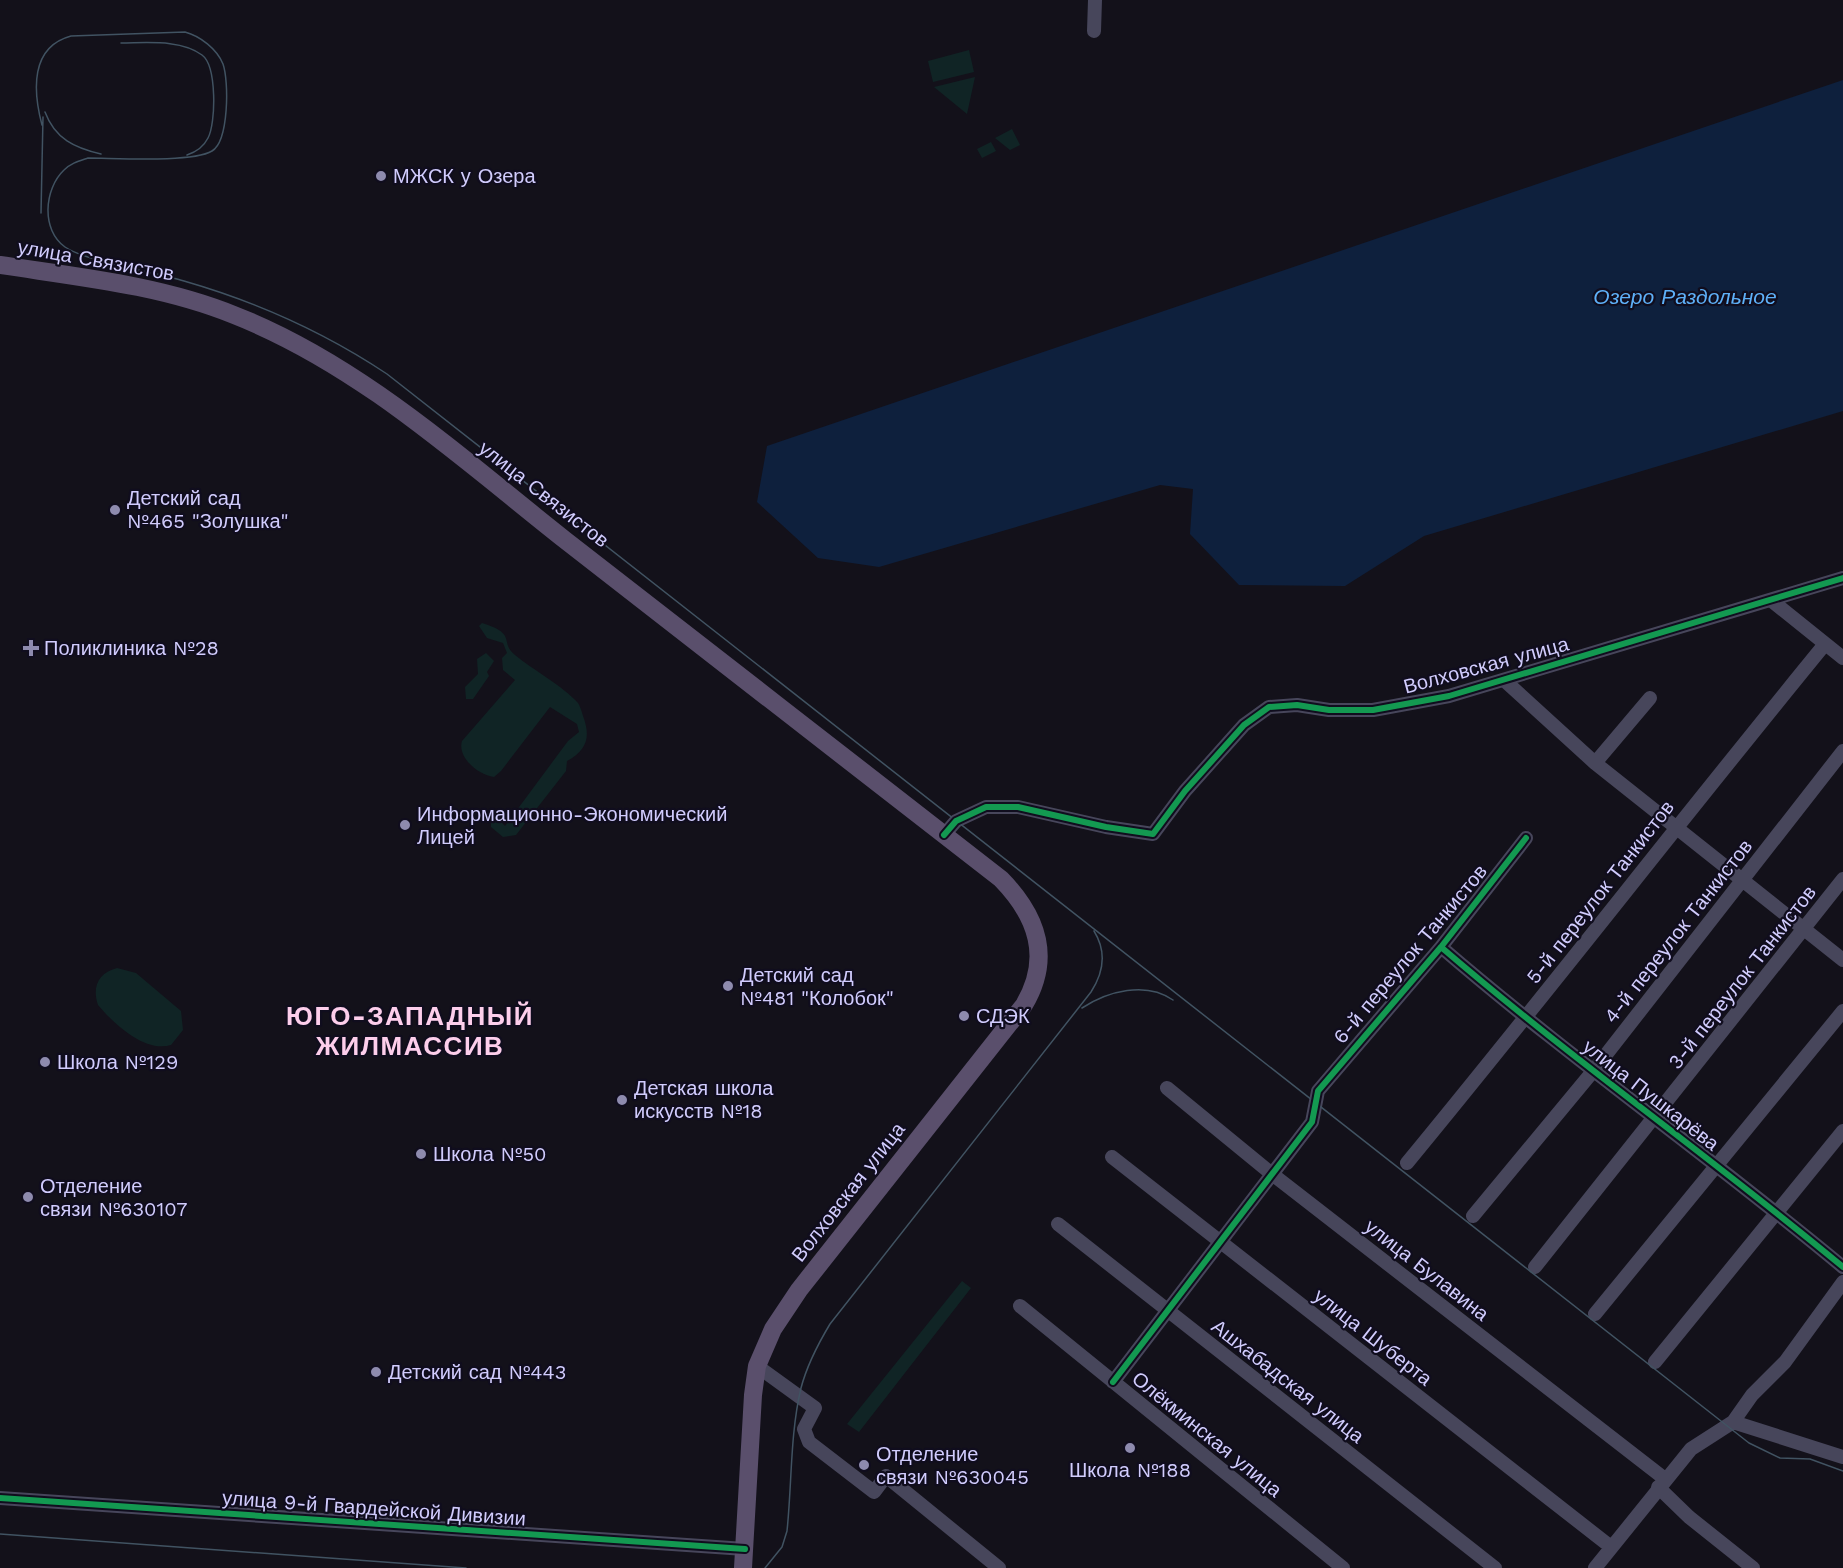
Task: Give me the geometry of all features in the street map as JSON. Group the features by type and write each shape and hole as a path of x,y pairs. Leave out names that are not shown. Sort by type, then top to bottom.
{"main road":[{"name":"улица Связистов","path":"0,265 114,282 210,306 237,315 334,363 437,439 1001,879"},
{"name":"Волховская улица","path":"743,1568 753,1395 757,1366 773,1329 799,1290 1034,990 1040,957 1034,929 1021,899 1001,879"}],"street":[{"path":"1094,31 1095,0"},
{"name":"Волховская улица","path":"944,835 956,821 986,807 1018,807 1153,834 1185,791 1244,724 1269,707 1297,705 1329,710 1374,710 1449,696 1843,578"},
{"path":"1772,601 1843,658"},
{"name":"5-й переулок Танкистов","path":"1407,1163 1525,1020 1675,826 1825,644"},
{"path":"1504,680 1595,763 1843,960"},
{"path":"1595,763 1650,698"},
{"name":"4-й переулок Танкистов","path":"1473,1216 1594,1070 1843,751"},
{"name":"6-й переулок Танкистов","path":"1272,1174 1312,1122 1318,1091 1441,947 1526,838"},
{"name":"3-й переулок Танкистов","path":"1535,1267 1843,879"},
{"name":"улица Пушкарёва","path":"1441,947 1525,1020 1594,1070 1778,1213 1843,1267"},
{"path":"1595,1314 1843,1011"},
{"name":"улица Булавина","path":"1167,1088 1661,1483 1689,1517 1753,1568"},
{"path":"1655,1362 1843,1131"},
{"name":"улица Шуберта","path":"1112,1157 1219,1243 1611,1546"},
{"path":"1113,1382 1272,1174"},
{"name":"Ашхабадская улица","path":"1058,1224 1495,1568"},
{"path":"1598,1567 1611,1546 1691,1449 1733,1422 1752,1395 1785,1362 1843,1282"},
{"name":"Олёкминская улица","path":"1020,1306 1343,1568"},
{"path":"757,1366 815,1408 804,1429 809,1442 874,1492 886,1476 999,1568"},
{"path":"1733,1422 1843,1457"},
{"name":"улица 9-й Гвардейской Дивизии","path":"0,1498 745,1549"}],"green space":[{"path":"969,50 974,72 933,82 928,61"},
{"path":"975,77 967,114 934,87"},
{"path":"1012,129 1020,145 1010,150 995,138"},
{"path":"991,142 996,151 982,158 977,149"},
{"path":"482,623 500,631 515,655 564,690 578,703 587,730 583,747 567,761 566,771 516,835 503,837 491,827 491,817 497,818 505,826 568,741 579,732 577,724 550,707 494,777 482,773 470,764 463,753 462,741 515,680 503,670 502,658 507,653 503,643 487,638 479,626"},
{"path":"486,653 494,661 487,672 489,676 473,699 466,699 465,687 478,674 477,659"},
{"path":"117,968 136,973 181,1011 183,1030 171,1045 151,1045 141,1041 121,1028 98,1005 96,987 98,982 105,973"},
{"path":"962,1281 971,1288 859,1432 847,1424"}],"water":[{"name":"Озеро Раздольное","path":"1843,80 1843,411 1424,536 1345,586 1239,585 1190,534 1193,489 1160,485 879,567 818,558 757,502 767,446"}],"tram line":[{"path":"42,125 36,85 38,72 41,60 58,42 71,36 185,32 207,44 217,53 225,72 227,96 225,124 218,145 212,151 188,157 88,158 75,162 57,178 49,198 49,220 52,230 57,240 65,247 89,257 184,281 238,298 314,332 387,374 1749,1443 1780,1458 1810,1459 1843,1471"},
{"path":"121,43 184,46 202,55 207,61 214,95 211,131 202,146 187,155"},
{"path":"45,112 60,136 83,149 101,154"},
{"path":"41,213 43,117"},
{"path":"765,1568 782,1547 787,1531 797,1405 803,1379 817,1347 830,1324 1091,992 1099,977 1102,962 1101,947 1094,931"},
{"path":"1082,1008 1103,997 1127,990 1151,991 1173,1000"},
{"path":"0,1534 466,1568"}],"cycle path":[{"path":"944,835 956,821 986,807 1018,807 1106,827 1153,834 1185,791 1244,725 1269,707 1297,705 1329,710 1373,710 1449,696 1843,578"},
{"path":"1113,1382 1312,1122 1318,1091 1441,947 1526,838"},
{"path":"1441,947 1540,1029 1743,1186 1843,1267"},
{"path":"0,1498 745,1549"}],"place":[{"name":"МЖСК у Озера","path":"381,176"},
{"name":"Детский сад №465 \"Золушка\"","path":"115,510"},
{"name":"Поликлиника №28","path":"31,648"},
{"name":"Информационно-Экономический Лицей","path":"405,825"},
{"name":"Детский сад №481 \"Колобок\"","path":"728,986"},
{"name":"СДЭК","path":"964,1016"},
{"name":"Школа №129","path":"45,1062"},
{"name":"Детская школа искусств №18","path":"622,1100"},
{"name":"Школа №50","path":"421,1154"},
{"name":"Отделение связи №630107","path":"28,1197"},
{"name":"Детский сад №443","path":"376,1372"},
{"name":"Школа №188","path":"1130,1448"},
{"name":"Отделение связи №630045","path":"864,1465"}],"district":[{"name":"ЮГО-ЗАПАДНЫЙ ЖИЛМАССИВ","path":"410,1031"}]}
